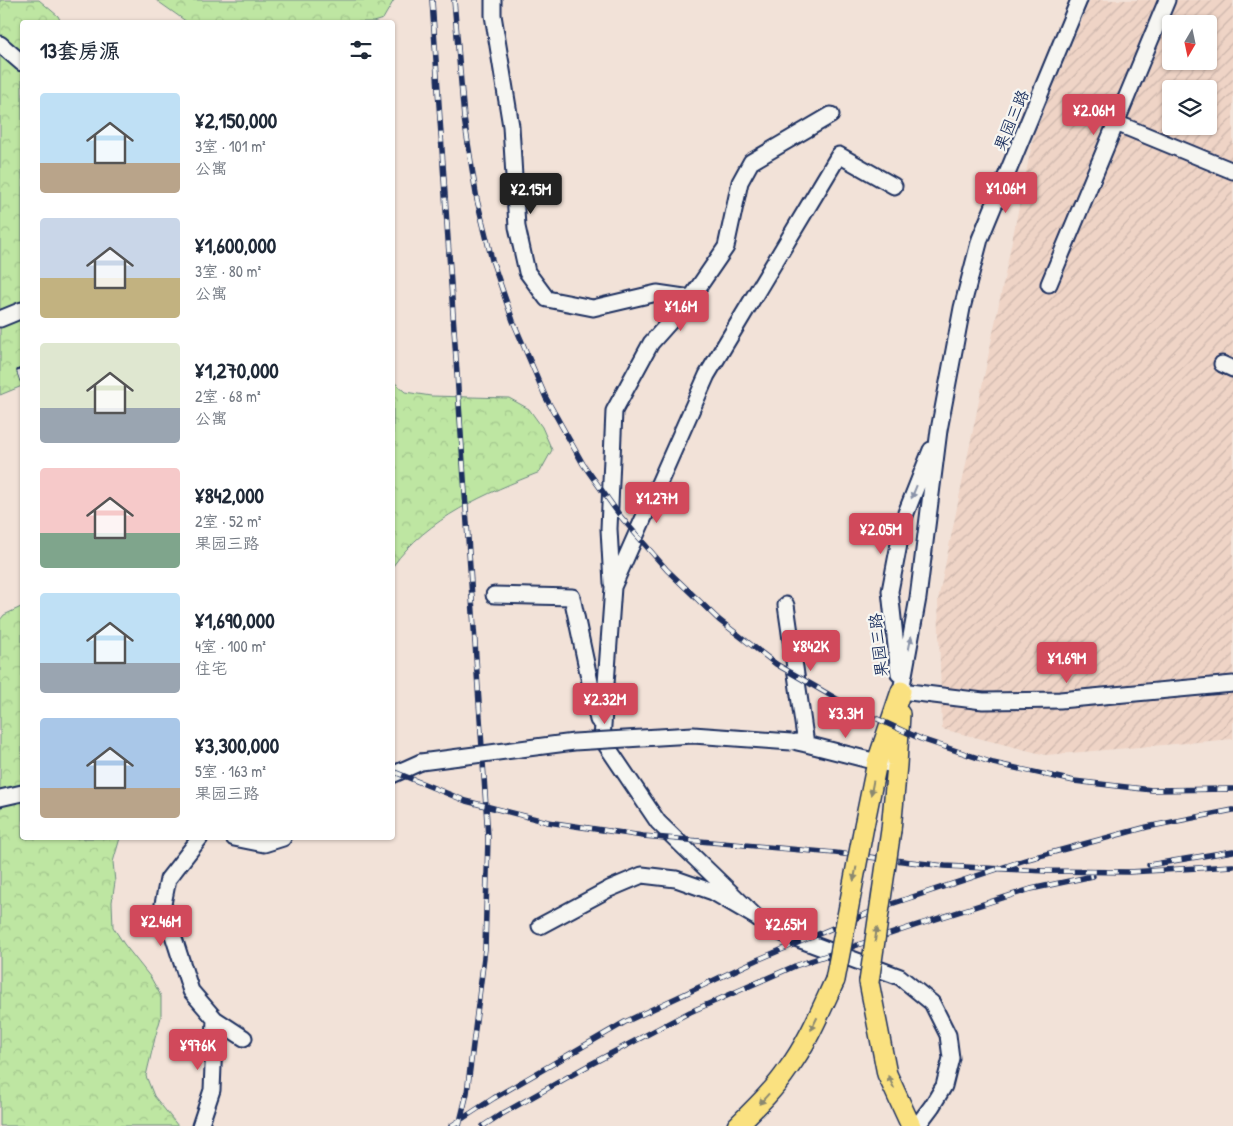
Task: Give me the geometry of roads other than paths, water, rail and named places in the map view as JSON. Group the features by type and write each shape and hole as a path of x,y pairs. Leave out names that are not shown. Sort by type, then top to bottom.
{"main road":[{"path":"737,1126 765,1098 788,1069 807,1039 835,980 877,762 901,691"},
{"path":"901,691 891,830 869,982 887,1074 911,1126"}],"street":[{"path":"492,0 511,126 517,227 527,272 547,299 593,308 657,293 691,298"},
{"name":"果园三路","path":"901,691 918,598 939,430 962,308 980,239 1079,0"},
{"path":"1049,284 1167,0"},
{"path":"0,44 20,61"},
{"path":"602,739 613,587 609,529 614,411 651,343 691,298 726,247 740,182 751,162 830,115"},
{"path":"1116,123 1233,171"},
{"path":"613,587 707,375 839,155 894,186"},
{"path":"0,319 20,311"},
{"name":"果园三路","path":"901,691 890,592 904,518 939,430"},
{"path":"494,595 572,596 602,739 658,822 756,917"},
{"path":"786,605 806,744"},
{"path":"901,691 983,701 1050,700 1233,684"},
{"path":"395,775 421,762 574,742 693,735 806,744 877,762 897,765"},
{"path":"0,798 20,793"},
{"path":"198,840 168,879 163,904 191,991 215,1019 244,1038"},
{"path":"244,840 264,844 277,840"},
{"path":"540,926 609,889 642,875 676,879 713,892 756,917 774,930 900,978 932,1003 948,1035 951,1058 944,1086 917,1126"},
{"path":"200,1126 212,1090 215,1019"}],"railway":[{"path":"432,0 488,837 485,949 467,1093 459,1126"},
{"path":"454,0 464,118 477,200 492,260 513,321 546,398 583,464 621,517 667,570 719,620 776,664 847,705 921,739 993,763 1074,781 1152,790 1233,789"},
{"path":"395,772 466,801 548,822 643,836 835,853 945,866 1046,871 1129,872 1233,866"},
{"path":"451,1126 494,1098 625,1022 757,960 885,906 1028,859 1147,827 1233,810"},
{"path":"1149,865 1233,851"},
{"path":"483,1126 591,1064 690,1012 795,966 1031,889 1093,876"}]}
